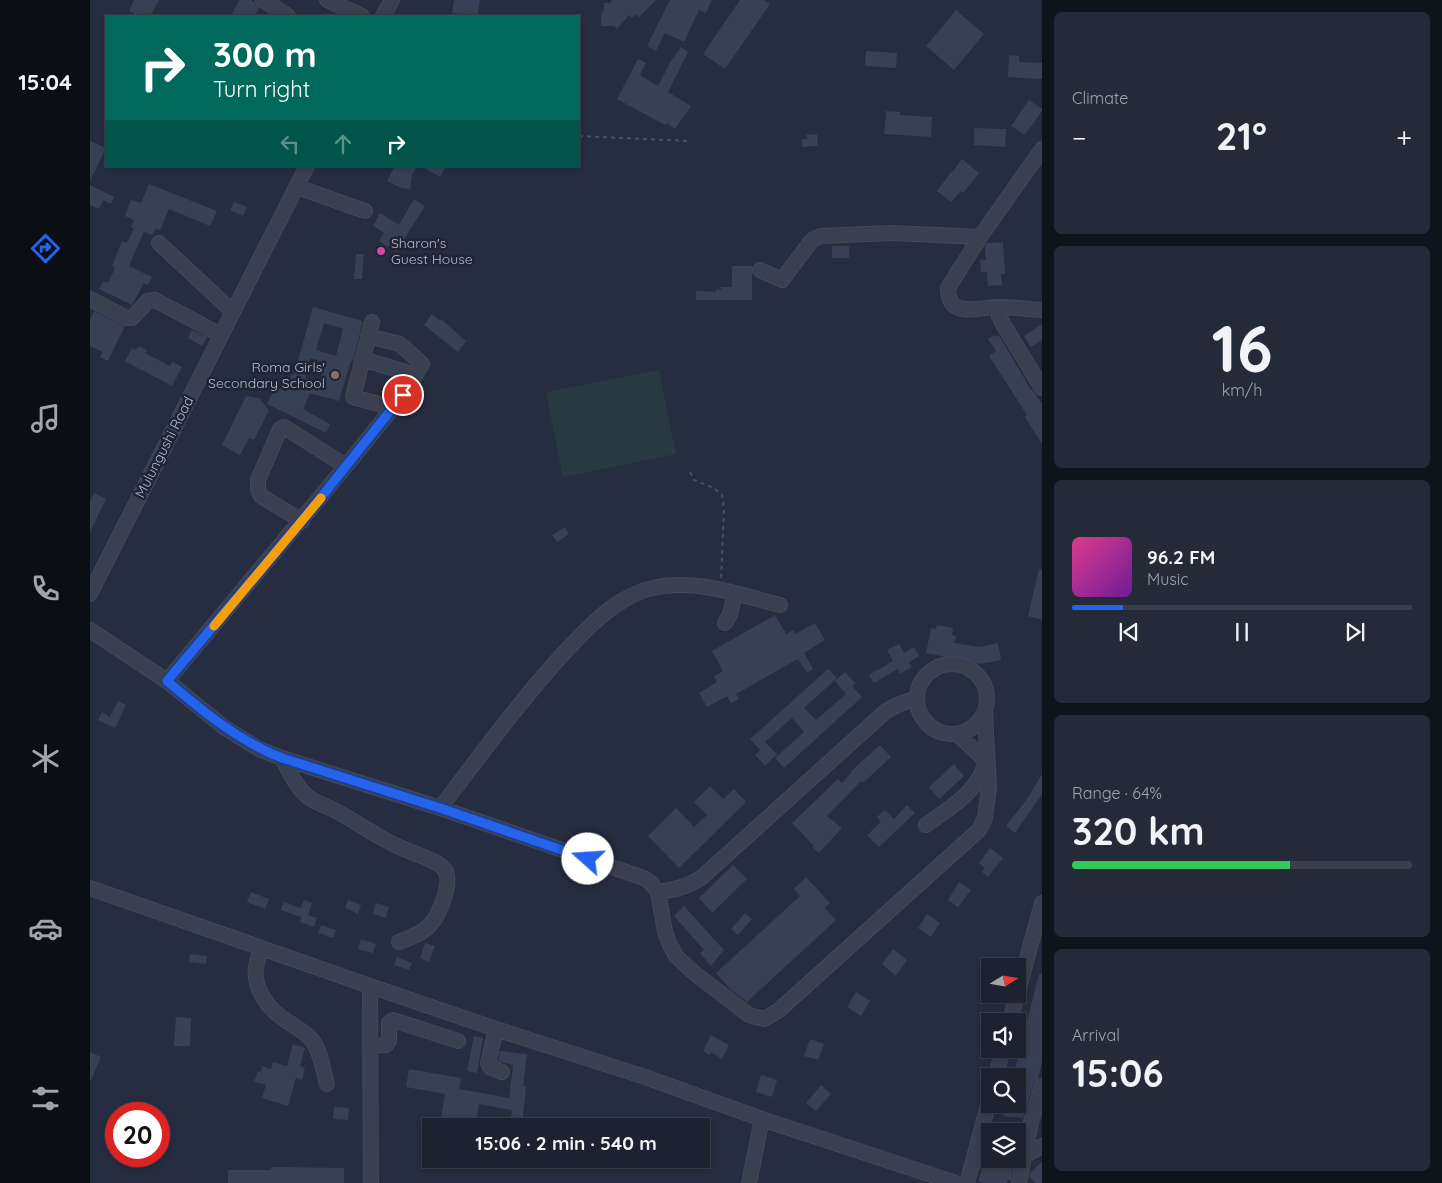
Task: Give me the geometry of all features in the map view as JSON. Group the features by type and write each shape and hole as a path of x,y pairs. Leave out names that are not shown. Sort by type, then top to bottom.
{"street":[{"path":"263,0 286,15"},
{"path":"327,0 360,15"},
{"path":"384,15 392,0"},
{"path":"1042,149 980,237 948,288 949,300 960,308 998,307 1042,310"},
{"name":"Mulungushi Road","path":"90,594 307,167"},
{"path":"297,187 366,211"},
{"path":"760,270 782,280 812,240 821,236 892,233 980,237"},
{"path":"159,243 233,312"},
{"path":"90,299 127,318 132,318 148,301 155,300 221,335"},
{"path":"998,307 999,316 1003,324 1042,388"},
{"path":"372,322 353,397 393,408"},
{"path":"167,681 302,521 393,408 422,364 400,344 368,336"},
{"path":"362,359 415,375"},
{"path":"302,521 261,496 258,489 258,480 280,429 284,427 346,466"},
{"path":"440,808 542,678 577,640 609,610 622,601 639,592 655,587 694,586 780,605"},
{"path":"725,623 730,614 735,594"},
{"path":"90,630 167,681 225,728 259,749 440,808 644,878 658,892 665,932 676,956 749,1015 764,1019 778,1011 979,830 985,818 989,788 986,761 986,690 981,679 969,668 953,663 942,665 927,673 918,687 916,698 918,711 933,730 945,734 957,734 969,730 978,723 985,712"},
{"path":"658,892 690,886 701,878 885,712 916,698"},
{"path":"957,734 986,761"},
{"path":"282,758 301,791 308,797 402,848 437,863 444,869 448,877 447,883 442,904 434,919 422,932 399,942"},
{"path":"926,825 972,790 982,776 986,761"},
{"path":"90,888 496,1030 646,1077 762,1119 956,1183"},
{"path":"1012,1013 1042,903"},
{"path":"261,949 255,969 266,1004 272,1011 302,1031 313,1041 327,1084"},
{"path":"370,986 371,1183"},
{"path":"370,1046 386,1045 389,1042 389,1023 393,1020 458,1041"},
{"path":"496,1030 488,1063 490,1067 502,1072"},
{"path":"1026,1146 1042,1086"},
{"path":"1031,1122 1042,1112"},
{"path":"967,1183 986,1113"},
{"path":"749,1183 762,1119"},
{"path":"1026,1155 1042,1146"},
{"path":"1019,1183 1022,1168"}],"path":[{"path":"580,136 689,140"},
{"path":"690,472 694,480 714,488 722,495 724,509 721,579 718,590"}],"shaded area":[{"path":"659,370 676,454 563,477 546,392"}],"building":[{"path":"134,0 159,0 151,15 134,15 129,11"},
{"path":"239,0 251,0 259,8 256,15 232,15"},
{"path":"454,0 480,0 478,15 452,13"},
{"path":"612,0 656,0 639,17 636,14 632,18 629,15 617,29 614,26 601,26 601,14 604,11 604,3 610,3"},
{"path":"670,0 712,0 706,13 699,10 684,42 665,33 656,51 647,46"},
{"path":"740,0 764,0 770,4 725,69 703,54"},
{"path":"956,10 984,34 954,70 926,46"},
{"path":"681,47 688,52 668,92 691,106 675,129 667,123 665,125 617,99 638,59 646,63 640,75 658,86 671,61"},
{"path":"866,51 897,53 896,68 865,66"},
{"path":"1009,55 1019,56 1019,62 1042,63 1042,79 1008,77"},
{"path":"1029,100 1042,109 1042,111 1025,135 1011,126"},
{"path":"886,111 900,112 900,115 932,117 931,137 884,134"},
{"path":"974,128 1006,129 1005,147 974,145"},
{"path":"817,134 818,146 802,147 802,139 807,139 806,135"},
{"path":"90,141 105,148 105,150 90,181"},
{"path":"962,159 979,173 963,193 961,191 951,202 937,191"},
{"path":"394,167 416,167 412,175 410,189 401,188 387,181"},
{"path":"423,167 445,167 440,177"},
{"path":"149,184 217,211 210,226 169,209 160,230 155,229 152,235 144,232 129,266 152,277 148,285 144,283 132,305 99,289 103,281 108,283 115,268 112,266 122,241 127,243 134,228 131,227 134,220 125,216 131,200 141,203"},
{"path":"90,185 114,197 111,204 103,200 99,209 90,205"},
{"path":"414,199 425,206 396,252 379,241 384,233 373,226 380,213 399,225"},
{"path":"234,202 247,207 243,216 230,210"},
{"path":"1003,242 1005,274 1001,274 1002,285 988,286 987,272 981,272 980,260 986,260 985,245 987,243"},
{"path":"832,246 849,246 849,258 832,258"},
{"path":"356,254 364,254 362,279 354,279"},
{"path":"732,266 752,266 752,300 696,300 696,291 716,292 716,289 721,290 721,287 732,287"},
{"path":"313,307 363,321 353,361 351,361 339,401 310,393 303,409 330,424 326,433 267,404 276,386 286,392 291,374 294,375","holes":["324,323 343,329 336,356 316,350","310,358 325,363 320,382 305,378"]},
{"path":"94,311 125,326 108,361 100,357 103,352 90,346 90,320"},
{"path":"432,314 440,321 441,319 466,341 458,352 424,325"},
{"path":"1042,324 1042,340 1031,347 1024,336"},
{"path":"192,330 207,337 202,346 188,338"},
{"path":"995,335 997,337 999,335 1031,390 1042,404 1042,444 1025,417 1027,415 989,356 996,351 988,339"},
{"path":"139,346 147,350 145,353 170,366 172,362 182,367 172,386 125,361 132,348 136,350"},
{"path":"419,386 425,391 409,409 405,406"},
{"path":"246,396 259,398 269,410 254,440 249,438 240,455 222,445"},
{"path":"94,493 106,499 90,532 90,501"},
{"path":"565,527 569,534 557,542 552,535"},
{"path":"1039,569 1042,570 1042,620 1028,616"},
{"path":"775,615 786,634 793,630 795,634 815,623 825,640 804,653 813,669 807,673 798,659 736,694 739,699 731,703 727,696 707,707 699,693 717,682 714,676 723,671 712,651"},
{"path":"937,625 953,628 952,635 956,636 954,643 980,647 998,643 1001,660 981,664 926,653 931,628 936,629"},
{"path":"899,644 904,653 914,647 919,656 909,662 912,667 900,674 898,669 874,683 869,675 893,661 887,650"},
{"path":"828,669 837,678 804,708 816,720 846,694 835,681 845,672 855,683 852,686 862,697 784,768 775,758 804,732 792,718 765,742 777,754 765,766 755,755 760,750 750,739"},
{"path":"118,701 126,705 115,728 98,720 102,712 110,717"},
{"path":"880,745 891,757 863,783 861,781 827,816 842,828 819,853 792,823 838,779 842,783 851,771"},
{"path":"954,764 964,776 939,799 929,787"},
{"path":"1042,774 1042,794 1015,833 1006,826 1027,799"},
{"path":"710,786 723,799 734,789 746,802 679,868 648,836 676,808 694,827 707,815 694,802"},
{"path":"907,805 915,813 879,847 867,835 881,822 877,817 885,810 894,819"},
{"path":"990,848 1003,858 988,877 982,872 985,868 979,863"},
{"path":"733,865 747,879 712,913 699,898"},
{"path":"806,877 830,903 825,908 836,920 747,1002 731,990 716,973 800,896 794,889"},
{"path":"959,882 971,890 958,907 948,900"},
{"path":"251,892 269,899 265,909 247,902"},
{"path":"304,900 312,903 308,915 317,918 314,927 300,922 301,917 281,910 284,902 301,908"},
{"path":"348,900 361,905 358,914 345,908"},
{"path":"376,903 389,907 386,918 373,914"},
{"path":"684,906 724,950 711,966 700,953 704,950 674,916"},
{"path":"745,913 752,919 738,935 731,929"},
{"path":"927,914 940,923 931,937 918,928"},
{"path":"321,925 336,930 333,938 318,933"},
{"path":"361,939 376,944 373,953 358,949"},
{"path":"425,943 435,946 429,962 420,958"},
{"path":"893,949 907,960 896,976 882,964"},
{"path":"190,954 207,956 206,964 189,962"},
{"path":"397,957 412,963 409,970 394,965"},
{"path":"1039,974 1042,974 1042,1061 1038,1079 1034,1083 1026,1108 1026,1068 1015,1068 1018,1058 1026,1058 1026,1025"},
{"path":"856,992 870,1001 861,1016 847,1007"},
{"path":"176,1017 191,1018 190,1046 174,1046"},
{"path":"711,1035 729,1045 722,1059 711,1052 710,1055 703,1051"},
{"path":"474,1036 483,1038 477,1073 467,1071"},
{"path":"810,1039 824,1044 818,1060 804,1056"},
{"path":"293,1044 305,1048 300,1066 305,1068 302,1080 296,1078 288,1106 262,1098 266,1085 254,1082 258,1071 261,1072 262,1066 271,1069 273,1062 287,1066"},
{"path":"500,1051 527,1054 523,1086 526,1086 523,1118 511,1118 512,1110 479,1104 477,1118 441,1118 445,1094 406,1087 409,1069 461,1078 459,1089 509,1098 513,1065 498,1061"},
{"path":"90,1052 101,1057 90,1082"},
{"path":"761,1075 777,1080 772,1097 756,1092"},
{"path":"821,1085 831,1094 816,1111 806,1103"},
{"path":"334,1107 349,1108 348,1120 333,1119"},
{"path":"1004,1113 1025,1113 1023,1118 1003,1116"},
{"path":"1042,1162 1042,1183 1036,1183 1029,1176"},
{"path":"271,1167 344,1168 344,1183 228,1183 228,1170 271,1170"},
{"path":"983,1168 1013,1168 1011,1181 1008,1180 1007,1183 984,1183 978,1181"}],"slow traffic":[{"path":"214,626 321,498"}],"place":[{"name":"Sharon's Guest House","path":"381,251"},
{"name":"Roma Girls' Secondary School","path":"335,375"}],"route":[{"path":"403,395 302,521 167,681 225,728 259,749 588,859"}]}
